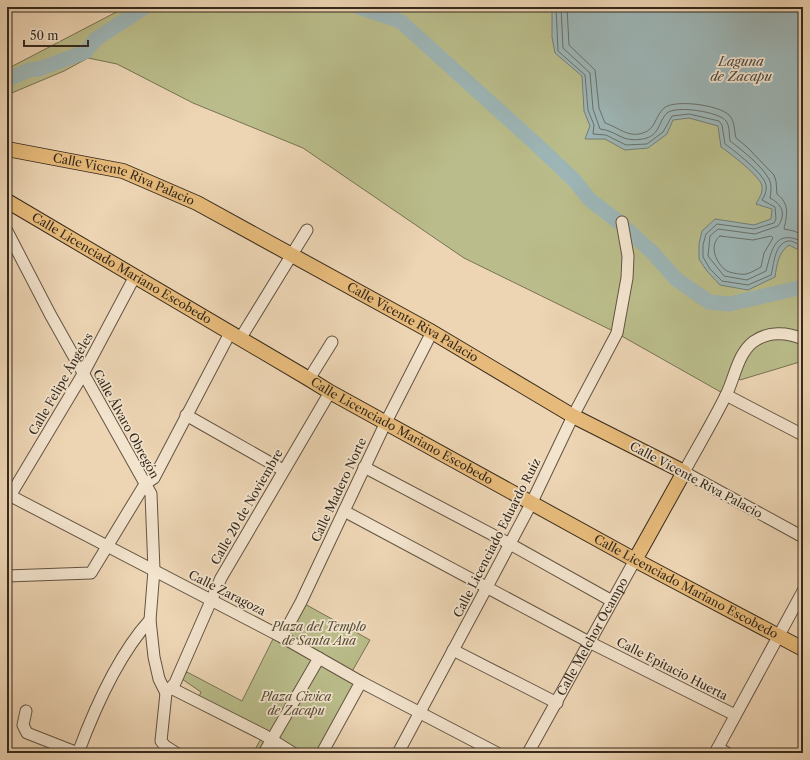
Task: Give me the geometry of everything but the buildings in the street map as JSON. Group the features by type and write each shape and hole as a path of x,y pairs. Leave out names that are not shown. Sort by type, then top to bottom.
{"main road":[{"name":"Calle Vicente Riva Palacio","path":"7,149 123,171 197,203 432,332 573,416 684,472"},
{"name":"Calle Licenciado Mariano Escobedo","path":"7,201 134,278 330,392 635,560 803,649"},
{"name":"Calle Melchor Ocampo","path":"635,560 684,472"}],"street":[{"name":"Calle Licenciado Eduardo Ruíz","path":"398,753 532,502 573,416 617,333 627,278 628,256 623,225"},
{"path":"7,576 92,573 145,484 154,478 186,415 235,336 307,230"},
{"name":"Calle Álvaro Obregón","path":"7,231 83,374 151,494 154,570 150,620 154,657 159,679 171,688"},
{"name":"Calle Felipe Ángeles","path":"8,497 83,374 134,278"},
{"name":"Calle Madero Norte","path":"282,636 301,602 364,467 432,332"},
{"name":"Calle Melchor Ocampo","path":"684,472 736,375 739,360 745,350 753,342 763,336 783,333 803,339"},
{"path":"309,379 332,342"},
{"name":"Calle 20 de Noviembre","path":"171,688 211,599 283,470 330,392"},
{"path":"726,395 803,435"},
{"path":"186,415 283,470"},
{"path":"364,467 510,544 612,601"},
{"name":"Calle Vicente Riva Palacio","path":"684,472 803,537"},
{"name":"Calle Zaragoza","path":"8,497 109,546 282,636 361,682 497,753"},
{"name":"Calle Epitacio Huerta","path":"344,511 589,642 735,715"},
{"name":"Calle Melchor Ocampo","path":"528,753 635,560"},
{"path":"720,751 735,715 803,591"},
{"path":"26,711 23,725 27,732 78,753 89,724 107,687 136,636 150,620"},
{"path":"453,650 557,703"},
{"path":"264,753 319,658"},
{"path":"322,753 361,682"},
{"path":"171,688 193,693"},
{"path":"171,688 271,739 293,753"},
{"path":"171,688 162,741 163,750 176,753"}],"green space":[{"path":"126,7 803,7 803,361 740,380 736,376 726,395 611,330 464,258 303,148 193,103 117,64 88,58 64,71 7,95 7,69"},
{"name":"Plaza del Templo de Santa Ana","path":"303,603 370,640 350,675 282,637"},
{"name":"Plaza Civica de Zacapu","path":"273,639 359,686 322,753 293,753 279,747 276,753 253,753 263,735 197,701 201,692 182,679 187,672 242,701"}],"water":[{"name":"Laguna de Zacapu","path":"552,7 803,7 803,252 789,245 780,255 775,277 748,290 720,285 707,271 699,259 699,244 702,231 715,219 754,225 771,219 772,209 756,204 762,191 760,182 744,165 721,147 718,126 689,118 673,120 667,134 648,148 625,150 605,139 585,139 590,126 584,111 582,76 555,53 552,37"}],"waterway":[{"path":"7,80 29,70 39,69 85,52 96,39 145,7"},
{"path":"358,7 400,21 535,143 575,181 589,199 620,223 653,253 676,279 709,302 729,304 803,287"}]}
